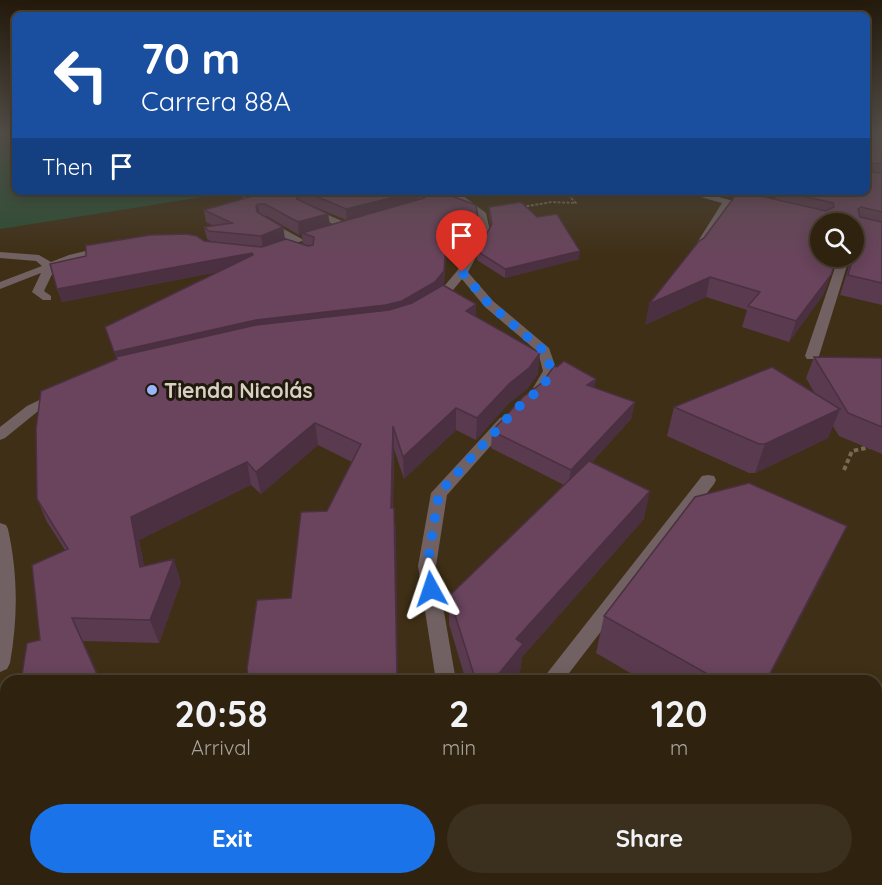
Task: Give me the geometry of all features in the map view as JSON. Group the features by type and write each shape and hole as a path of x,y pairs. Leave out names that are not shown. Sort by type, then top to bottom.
{"street":[{"path":"422,312 441,299 462,272 485,231 483,215 456,195"},
{"path":"700,195 765,211"},
{"path":"693,256 727,202"},
{"path":"302,207 350,225 326,232"},
{"path":"264,220 303,243"},
{"path":"0,286 73,257 118,247"},
{"path":"0,255 39,258 50,267"},
{"path":"47,298 38,292 50,267"},
{"path":"812,356 841,267"},
{"path":"445,675 427,566 439,493 546,381 550,371 544,351 489,304 462,272"},
{"path":"0,435 32,409 73,388"},
{"path":"556,675 708,480"},
{"path":"0,529 6,555 6,636 0,663"}],"path":[{"path":"234,207 248,195"},
{"path":"483,215 551,202 576,203 569,196 571,195"},
{"path":"844,470 852,451 872,446"}],"green space":[{"path":"0,173 12,173 12,195 216,195 0,229"}],"building":[{"path":"870,173 882,173 882,212 861,207 858,209 859,213 810,213 810,267 834,267 831,275 796,321 748,306 760,292 710,277 649,304 699,241 704,238 736,195 755,195 826,211 834,207 833,203 798,195 870,195"},
{"path":"256,195 296,195 297,199 328,214 298,222 265,204 258,204 257,212 283,227 261,236 209,231 204,227 232,223 204,210"},
{"path":"313,195 403,195 346,209"},
{"path":"424,195 449,195 476,205 478,218 466,240 447,228 444,271 435,282 402,301 386,305 256,320 114,352 105,327 253,255 252,253 57,289 50,264 86,256 86,245 150,235 186,234 197,236 204,241 262,247 286,239 308,246 313,245 314,237 302,233 426,196"},
{"path":"521,202 537,217 557,214 580,251 505,269 477,251 492,224 489,207"},
{"path":"864,218 882,222 882,283 848,275 850,267 864,267"},
{"path":"443,285 476,304 466,311 540,353 529,368 510,383 477,418 456,408 403,457 393,426 391,508 394,508 397,675 248,675 257,600 291,598 301,512 327,511 361,444 315,423 256,472 247,462 131,517 140,567 174,559 150,620 72,618 97,675 22,675 27,643 40,640 32,565 68,549 37,499 36,429 41,391 117,359 116,357 256,325 389,310 412,303"},
{"path":"814,357 882,358 882,427 848,413"},
{"path":"564,361 596,379 587,385 635,402 571,470 492,431 523,397 543,382 554,366 557,367"},
{"path":"772,367 840,409 765,444 759,444 674,407"},
{"path":"589,461 650,491 516,639 523,644 498,675 474,675 449,596"},
{"path":"749,483 847,526 769,675 709,675 604,616 695,497"}],"place":[{"name":"Tienda Nicolás","path":"152,390"}],"route":[{"path":"431,589 427,566 439,493 515,410 546,381 550,371 544,351 489,304 462,272"}]}
